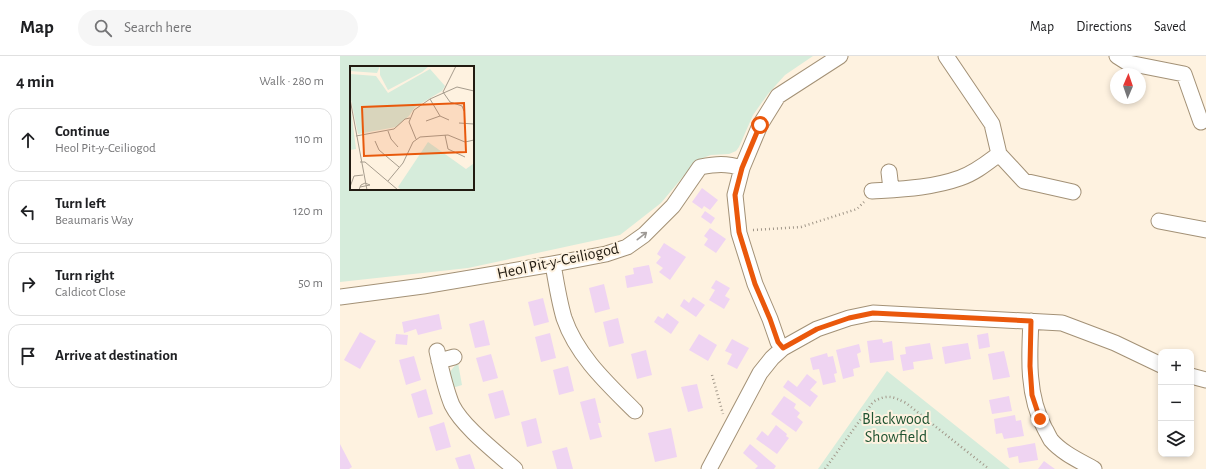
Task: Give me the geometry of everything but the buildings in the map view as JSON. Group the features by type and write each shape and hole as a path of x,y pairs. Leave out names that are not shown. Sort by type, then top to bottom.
{"street":[{"path":"783,348 778,342 755,284 739,232 735,195 742,168 760,125 778,96 840,56"},
{"path":"946,56 992,124 999,154 1024,181 1074,192"},
{"path":"1117,56 1128,63 1184,74 1201,122"},
{"path":"872,191 928,186 961,178 976,171 999,154"},
{"name":"Heol Pit-y-Ceiliogod","path":"340,297 423,286 606,254 627,247 644,235 673,206 700,168 715,164 732,165 742,168"},
{"path":"889,172 891,189"},
{"path":"1159,221 1206,230"},
{"path":"553,264 564,318 573,338 587,359 608,384 635,411"},
{"path":"709,469 760,373 772,358 783,348 817,329 849,318 873,313 1062,323 1115,343 1158,364"},
{"path":"1031,321 1030,366 1032,395 1040,419 1051,440 1068,454 1094,469"},
{"path":"443,357 449,396 453,407 469,428 515,469"},
{"path":"1194,377 1206,380"}],"path":[{"path":"739,232 801,227 808,225 857,209 868,198 872,191"},
{"path":"712,375 723,415 734,420"},
{"path":"826,469 873,402 882,397 895,398 906,403 989,469"}],"green space":[{"path":"340,56 813,56 785,75 768,94 753,115 736,151 729,154 711,155 697,160 661,203 620,235 468,268 340,282"},
{"path":"458,363 462,385 452,388 450,372"},
{"name":"Blackwood Showfield","path":"887,371 1010,469 818,469"}],"route":[{"path":"760,125 742,168 735,195 739,232 755,284 778,342 783,348 817,329 849,318 873,313 1031,321 1030,366 1032,395 1040,419"}]}
